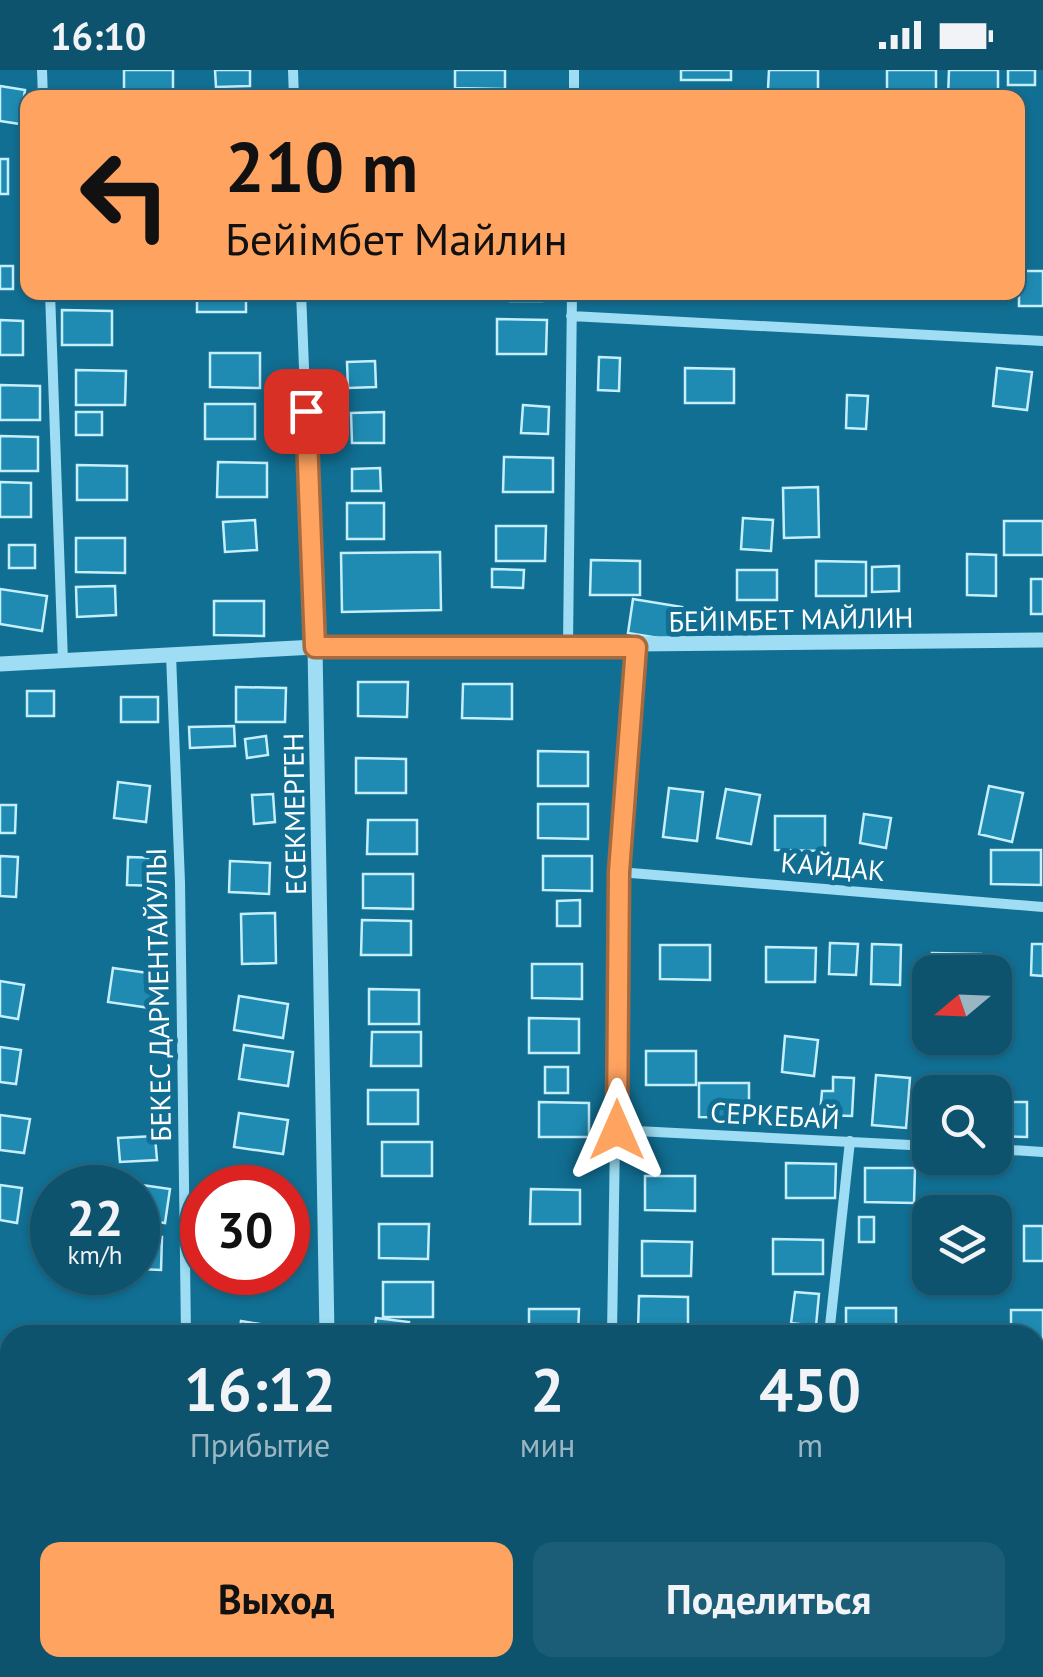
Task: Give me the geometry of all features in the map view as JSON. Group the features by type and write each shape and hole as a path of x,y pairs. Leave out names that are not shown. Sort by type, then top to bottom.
{"street":[{"path":"50,300 64,662"},
{"name":"EСЕКМЕРГЕН","path":"301,300 315,647 327,1325"},
{"path":"568,646 572,300"},
{"path":"572,316 1043,341"},
{"name":"БЕЙІМБЕТ МАЙЛИН","path":"0,664 315,647 636,647 1043,640"},
{"path":"612,1325 619,872 636,647"},
{"name":"БЕКЕС ДАРМЕНТАЙУЛЫ","path":"171,654 186,1325"},
{"name":"КАЙДАК","path":"619,872 1043,907"},
{"name":"СЕРКЕБАЙ","path":"617,1130 912,1145"},
{"path":"830,1325 850,1141"},
{"path":"1012,1150 1043,1152"}],"building":[{"path":"124,70 173,70 173,90 124,90"},
{"path":"215,70 250,70 250,86 216,87"},
{"path":"455,70 505,70 505,89 455,88"},
{"path":"681,70 731,70 731,80 681,80"},
{"path":"769,70 818,70 818,90 768,89"},
{"path":"887,70 936,70 936,90 887,90"},
{"path":"949,70 998,70 998,90 948,90"},
{"path":"1008,70 1035,70 1035,85 1008,85"},
{"path":"0,86 25,90 20,90 20,124 0,121"},
{"path":"0,159 8,159 8,194 0,194"},
{"path":"0,266 13,266 13,289 0,289"},
{"path":"1025,271 1043,271 1043,306 1019,306 1019,300 1025,300"},
{"path":"197,300 246,300 246,312 197,312"},
{"path":"62,310 112,311 112,345 62,345"},
{"path":"497,319 547,320 546,354 497,354"},
{"path":"0,320 23,321 23,355 0,355"},
{"path":"210,353 260,353 260,388 210,387"},
{"path":"599,357 620,358 619,391 598,390"},
{"path":"375,361 376,387 348,388 347,362"},
{"path":"685,368 734,369 734,403 685,403"},
{"path":"997,368 1032,372 1027,410 993,406"},
{"path":"76,370 126,371 125,405 76,405"},
{"path":"0,385 40,386 40,420 0,420"},
{"path":"847,395 868,396 866,429 846,428"},
{"path":"205,404 255,404 255,439 205,439"},
{"path":"523,405 549,407 548,434 521,433"},
{"path":"76,412 102,412 102,435 76,435"},
{"path":"384,412 384,443 352,443 351,413"},
{"path":"0,436 38,437 38,471 0,471"},
{"path":"504,457 553,458 553,492 503,492"},
{"path":"218,462 267,463 267,497 217,497"},
{"path":"77,465 127,466 127,500 77,500"},
{"path":"380,468 381,491 352,491 352,469"},
{"path":"0,482 31,483 31,517 0,517"},
{"path":"818,487 819,537 784,538 783,488"},
{"path":"347,503 384,503 384,539 347,539"},
{"path":"743,518 773,520 771,551 741,549"},
{"path":"255,520 257,550 225,552 223,522"},
{"path":"1004,521 1043,521 1043,555 1004,555"},
{"path":"496,526 546,526 545,561 496,561"},
{"path":"76,538 125,538 125,573 76,572"},
{"path":"9,545 35,545 35,568 9,568"},
{"path":"440,552 441,610 342,612 341,553"},
{"path":"967,554 996,555 996,596 967,595"},
{"path":"591,560 640,561 640,595 590,595"},
{"path":"816,561 866,562 866,596 816,596"},
{"path":"899,566 899,591 872,592 872,567"},
{"path":"492,569 524,570 523,588 492,587"},
{"path":"737,570 777,570 777,600 737,600"},
{"path":"1031,579 1043,579 1043,614 1031,614"},
{"path":"115,586 116,615 77,617 76,587"},
{"path":"0,589 47,596 42,631 0,624"},
{"path":"633,599 682,607 677,641 628,633"},
{"path":"214,601 264,601 264,636 214,635"},
{"path":"358,682 408,682 407,717 358,716"},
{"path":"463,684 512,684 512,719 462,718"},
{"path":"236,687 286,688 285,722 236,722"},
{"path":"27,691 54,691 54,716 27,716"},
{"path":"121,697 158,697 158,722 121,722"},
{"path":"234,726 235,746 190,748 189,727"},
{"path":"266,736 268,755 247,758 245,739"},
{"path":"538,751 588,752 588,786 538,786"},
{"path":"356,758 406,759 406,793 356,793"},
{"path":"118,782 150,786 146,822 114,818"},
{"path":"989,786 1023,793 1012,842 979,834"},
{"path":"669,788 703,792 697,841 663,837"},
{"path":"726,789 760,795 751,844 717,838"},
{"path":"273,794 275,822 254,824 252,795"},
{"path":"538,804 588,804 588,839 538,838"},
{"path":"0,805 16,805 15,833 0,833"},
{"path":"864,814 891,818 886,848 860,843"},
{"path":"775,816 825,816 825,851 775,850"},
{"path":"368,820 417,820 417,854 367,854"},
{"path":"991,850 1041,850 1041,885 991,884"},
{"path":"0,856 18,857 16,897 0,896"},
{"path":"543,856 592,856 592,891 543,890"},
{"path":"128,857 160,858 159,886 127,885"},
{"path":"230,861 270,863 269,894 229,892"},
{"path":"363,874 413,874 413,909 363,908"},
{"path":"580,900 580,926 557,926 557,901"},
{"path":"275,913 276,963 242,964 241,914"},
{"path":"362,920 411,921 411,955 361,955"},
{"path":"830,943 858,944 856,975 829,974"},
{"path":"872,944 901,945 900,985 871,984"},
{"path":"1032,944 1043,944 1043,976 1031,975"},
{"path":"660,945 710,945 710,980 660,979"},
{"path":"766,947 816,948 815,982 766,982"},
{"path":"932,953 981,954 981,955"},
{"path":"532,964 582,964 582,999 532,998"},
{"path":"113,968 162,975 157,1009 108,1002"},
{"path":"0,981 24,985 18,1019 0,1016"},
{"path":"369,989 419,990 419,1024 369,1024"},
{"path":"239,996 288,1004 283,1038 234,1030"},
{"path":"529,1018 579,1019 579,1053 529,1053"},
{"path":"372,1032 421,1032 421,1066 371,1066"},
{"path":"785,1036 818,1040 814,1076 782,1072"},
{"path":"244,1045 293,1052 288,1086 239,1079"},
{"path":"0,1047 21,1050 16,1084 0,1082"},
{"path":"646,1051 696,1051 696,1085 646,1085"},
{"path":"545,1067 568,1067 568,1093 545,1093"},
{"path":"876,1075 910,1078 906,1128 872,1125"},
{"path":"833,1077 854,1078 852,1116 820,1115 822,1091 833,1091"},
{"path":"699,1083 749,1083 749,1118 699,1117"},
{"path":"368,1090 418,1090 418,1124 368,1124"},
{"path":"539,1102 589,1103 589,1137 539,1137"},
{"path":"1012,1102 1027,1102 1027,1137 1012,1137"},
{"path":"239,1113 288,1120 283,1154 234,1147"},
{"path":"0,1115 30,1119 24,1153 0,1150"},
{"path":"155,1136 157,1160 120,1162 118,1138"},
{"path":"382,1142 432,1142 432,1176 382,1176"},
{"path":"786,1163 836,1164 835,1198 786,1198"},
{"path":"865,1168 912,1168 912,1203 865,1202"},
{"path":"645,1176 695,1176 695,1211 645,1210"},
{"path":"0,1185 22,1188 17,1223 0,1220"},
{"path":"160,1188 170,1189 165,1223 160,1222"},
{"path":"531,1189 580,1190 580,1224 530,1224"},
{"path":"859,1217 874,1217 874,1242 859,1242"},
{"path":"379,1224 429,1224 428,1259 379,1258"},
{"path":"1024,1226 1043,1226 1043,1261 1024,1261"},
{"path":"773,1239 823,1240 823,1274 773,1274"},
{"path":"642,1241 692,1242 691,1276 642,1276"},
{"path":"383,1282 433,1282 433,1317 383,1317"},
{"path":"795,1292 819,1294 816,1325 791,1323"},
{"path":"639,1296 688,1297 688,1325 638,1325"},
{"path":"846,1308 896,1308 896,1325 846,1325"},
{"path":"529,1309 579,1309 578,1325 529,1325"},
{"path":"1011,1310 1043,1310 1043,1325 1011,1325"},
{"path":"376,1318 409,1322 409,1325 375,1325"}],"route":[{"path":"306,411 315,647 636,647 619,872 617,1130"}]}
